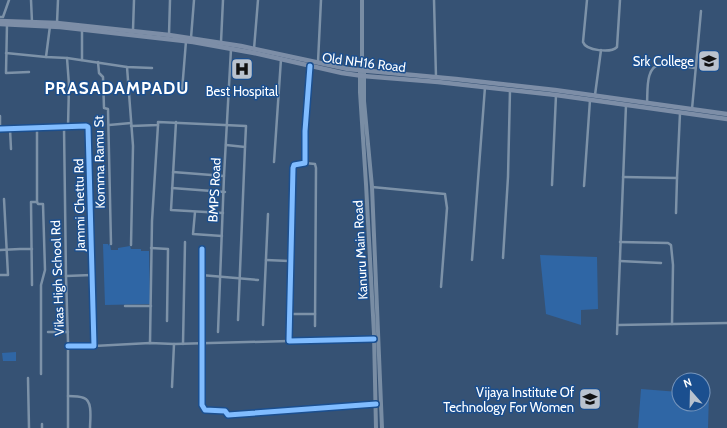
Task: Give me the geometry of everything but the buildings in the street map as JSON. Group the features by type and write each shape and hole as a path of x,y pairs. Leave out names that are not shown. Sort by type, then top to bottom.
{"main road":[{"path":"362,0 362,72"},
{"name":"Old NH16 Road","path":"0,21 58,23 133,30 169,35 310,66 510,90 647,103 727,114"},
{"name":"Old NH16 Road","path":"0,24 50,26 221,42 362,72 436,77 593,98 626,105 727,119"},
{"name":"Kanuru Main Road","path":"362,72 372,186 376,428"},
{"name":"Kanuru Main Road","path":"362,72 374,284 381,377 382,428"},
{"path":"375,377 381,377"}],"street":[{"path":"0,17 3,17 9,0"},
{"path":"31,0 32,22"},
{"path":"58,0 58,23"},
{"path":"133,30 134,0"},
{"path":"169,35 170,0"},
{"path":"182,91 194,0"},
{"path":"221,42 223,0"},
{"path":"254,49 258,0"},
{"path":"318,63 321,0"},
{"path":"434,0 436,77"},
{"path":"587,0 583,42 584,46 587,48 601,50 612,50 617,47 620,0"},
{"path":"692,109 701,11"},
{"path":"7,24 6,73 29,72"},
{"path":"46,57 50,26"},
{"path":"82,29 82,60"},
{"name":"BMPS Road","path":"218,332 231,49"},
{"path":"584,186 593,98 601,50"},
{"path":"6,53 67,58 127,67 152,68"},
{"path":"67,58 68,127"},
{"path":"274,162 281,59"},
{"name":"Komma Ramu St","path":"98,62 99,73 102,77 104,108 108,109 111,244"},
{"path":"647,103 650,75 652,69 656,65 661,64 695,68"},
{"path":"306,163 305,131 310,66"},
{"path":"127,67 133,146 131,245"},
{"path":"472,260 485,87"},
{"path":"504,258 510,90"},
{"path":"552,185 556,95"},
{"path":"617,334 626,105"},
{"path":"676,213 680,113"},
{"path":"0,116 0,129"},
{"path":"150,343 151,248 158,122 246,127 238,320"},
{"path":"176,122 171,210 223,213"},
{"path":"109,125 158,125"},
{"name":"Jammi Chettu Rd","path":"0,129 86,126 89,129 94,346"},
{"name":"Vikas High School Rd","path":"64,127 68,332 68,428"},
{"path":"37,128 38,202"},
{"path":"10,129 11,149"},
{"path":"226,145 245,147"},
{"path":"288,341 292,168 295,164 306,163 315,164 316,168 315,326"},
{"path":"173,172 224,176"},
{"path":"623,177 677,178"},
{"path":"372,186 445,194 447,208 441,287"},
{"path":"172,188 224,192"},
{"path":"0,275 8,275 4,199"},
{"path":"32,285 31,202 38,202 38,204 43,204 45,270 41,285 41,374"},
{"path":"196,212 193,234 222,236"},
{"path":"263,325 268,214"},
{"path":"183,344 185,242"},
{"path":"620,242 668,243 671,245 673,265 672,324"},
{"path":"151,248 168,249 167,322"},
{"path":"0,250 32,249"},
{"path":"202,249 202,405 205,410 225,411 228,415 376,404"},
{"path":"266,260 290,261"},
{"path":"620,261 661,263"},
{"path":"201,275 258,280"},
{"path":"66,276 92,276"},
{"path":"126,306 151,306"},
{"path":"289,314 315,314"},
{"path":"618,325 727,323"},
{"path":"48,332 68,332"},
{"path":"68,346 374,339"},
{"path":"172,387 174,344"},
{"path":"28,378 28,428"},
{"path":"68,396 84,398 87,400 89,403 90,428"}],"shaded area":[{"path":"103,244 108,244 108,246 110,244 111,250 118,250 118,248 130,246 131,249 149,251 150,304 105,305"},
{"path":"540,255 597,257 598,309 581,310 581,325 546,314"},
{"path":"16,352 16,361 3,361 2,353"},
{"path":"641,389 671,391 671,412 708,412 708,428 638,428"}],"cycle path":[{"path":"310,66 305,131 305,163 294,165 293,168 289,341 374,339"},
{"path":"0,129 88,127 94,346 68,346"},
{"path":"202,249 202,405 205,410 225,411 228,415 376,404"}],"place":[{"name":"Srk College","path":"709,61"},
{"name":"Best Hospital","path":"242,69"},
{"name":"Vijaya Institute Of Technology For Women","path":"590,399"}],"district":[{"name":"PRASADAMPADU","path":"117,88"}]}
